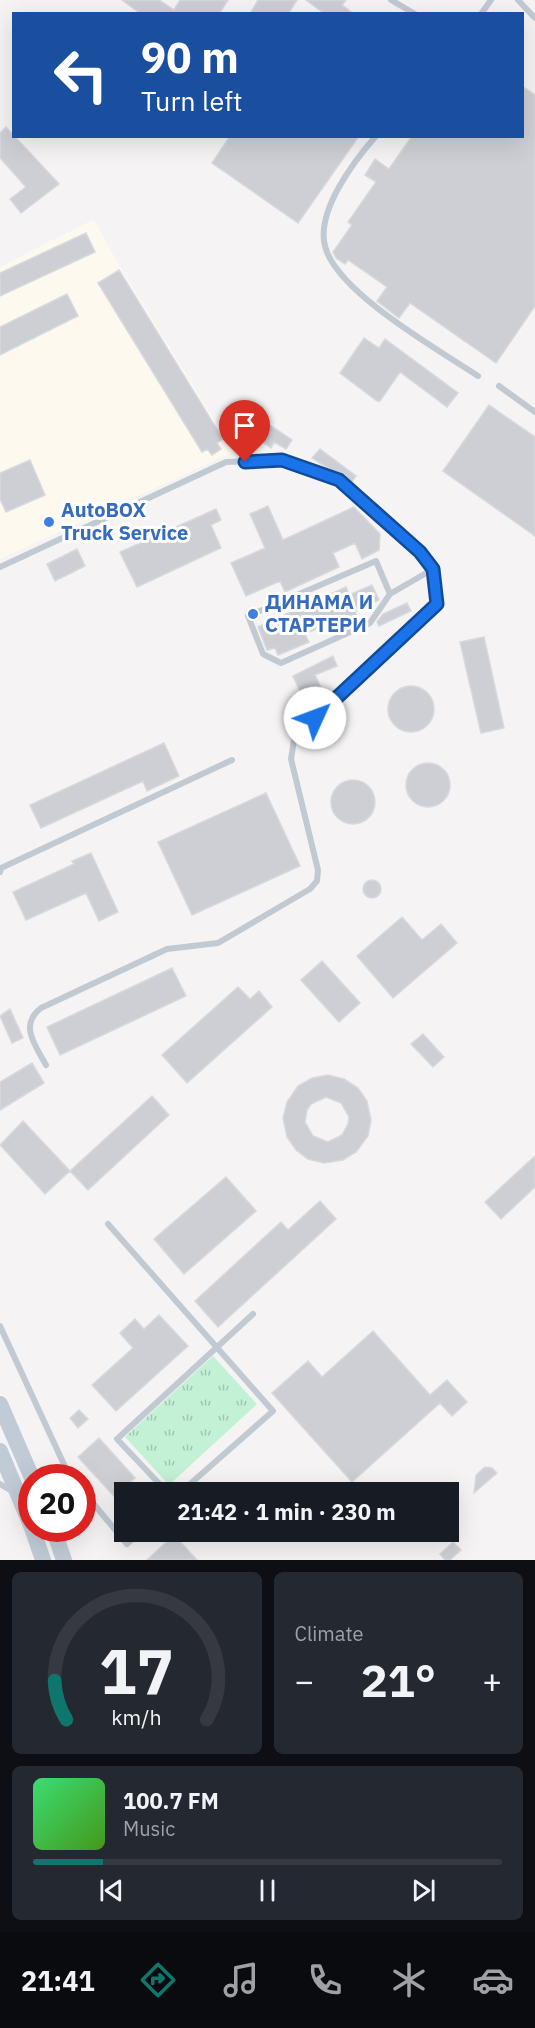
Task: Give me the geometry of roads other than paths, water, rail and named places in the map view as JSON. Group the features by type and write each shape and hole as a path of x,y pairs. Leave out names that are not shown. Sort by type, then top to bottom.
{"main road":[{"path":"0,1404 26,1464"},
{"path":"0,1451 18,1492"},
{"path":"37,1542 43,1560"},
{"path":"58,1542 64,1560"}],"lane":[{"path":"391,0 412,12"},
{"path":"518,0 535,18"},
{"path":"374,138 354,161 337,191 326,220 325,246 336,268 356,290 388,315 478,376"},
{"path":"499,386 535,412"},
{"path":"0,567 226,462 282,460 339,480 420,552 433,569 437,604 294,740 291,759 318,870 317,881 310,889 218,943 167,949 41,1008 33,1014 29,1023 29,1034 46,1065"},
{"path":"390,594 376,561 249,616 263,654 280,663 370,623 390,594 433,569"},
{"path":"0,872 1,868 232,760"},
{"path":"108,1224 273,1411 192,1482"},
{"path":"158,1482 117,1439 253,1314"},
{"path":"0,1326 64,1464"},
{"path":"0,1484 10,1489 18,1499"},
{"path":"96,1507 114,1528"}],"place":[{"name":"AutoBOX Truck Service","path":"49,522"},
{"name":"ДИНАМА И СТАРТЕРИ","path":"253,614"}]}
